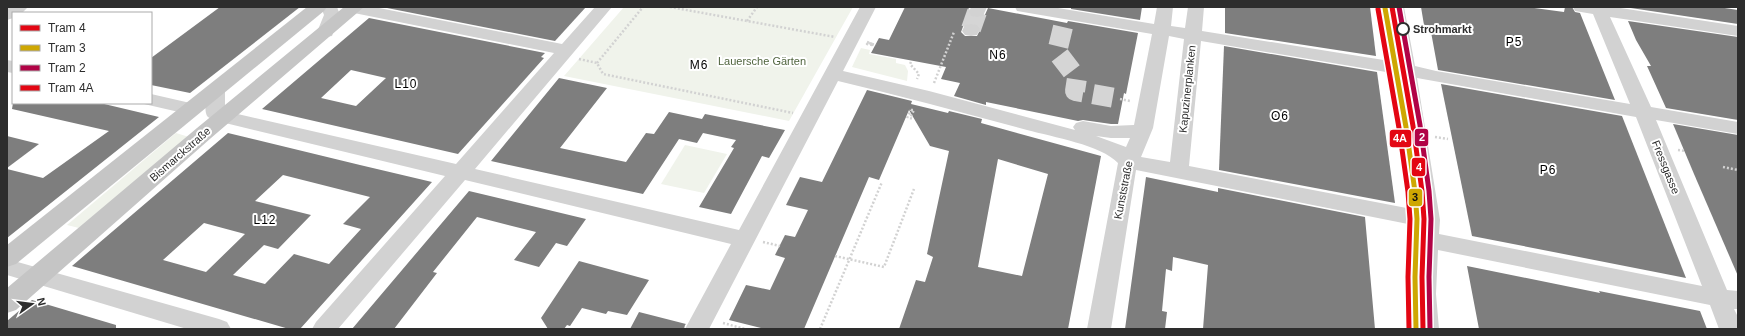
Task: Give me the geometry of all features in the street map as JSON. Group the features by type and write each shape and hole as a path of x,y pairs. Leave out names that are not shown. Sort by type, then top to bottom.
{"main road":[{"path":"10,255 318,7"},
{"name":"Bismarckstraße","path":"7,303 224,117 355,8"}],"street":[{"path":"7,15 20,7"},
{"path":"326,32 332,16 329,7"},
{"path":"324,329 460,172 573,55 604,7"},
{"path":"697,329 868,7"},
{"path":"1023,7 1407,70 1436,77 1738,128"},
{"name":"Kunststraße","path":"1099,329 1128,161 1142,131 1162,30 1165,7"},
{"name":"Kapuzinerplanken","path":"1179,171 1196,7"},
{"path":"1396,7 1407,70 1428,230 1425,294 1427,329"},
{"path":"1581,7 1599,8 1738,31"},
{"path":"355,8 573,55"},
{"name":"Fressgasse","path":"1599,8 1643,112 1729,299 1731,329"},
{"path":"832,74 1049,123 1111,132 1142,131"},
{"path":"216,90 215,112 224,117 745,239"},
{"path":"152,100 192,109"},
{"path":"1049,123 1118,151 1128,161 1179,171 1729,299"},
{"path":"10,255 38,276 219,329"},
{"path":"7,280 38,276"}],"path":[{"path":"597,63 643,7"},
{"path":"670,7 850,40"},
{"path":"747,21 757,7"},
{"path":"929,97 966,29"},
{"path":"868,42 876,45"},
{"path":"573,55 597,63 603,74 809,117"},
{"path":"907,118 912,110 910,118 913,118"},
{"path":"1723,167 1738,170"},
{"path":"820,329 882,182"},
{"path":"835,256 884,267 914,189"}],"green space":[{"name":"Lauersche Gärten","path":"624,7 853,7 789,121 564,76"},
{"path":"861,48 870,50 869,54 896,59 896,63 905,65 908,71 907,81 852,67"},
{"path":"176,133 189,137 79,228 67,225"},
{"path":"685,145 727,154 704,193 661,184"}],"building":[{"path":"220,7 300,7 190,93 152,85 152,57"},
{"path":"382,7 586,7 555,41"},
{"path":"905,7 969,7 968,11 970,17 977,18 984,17 988,8 1067,23 1068,21 1138,33 1126,94 1124,93 1118,124 1083,120 1078,121 986,102 986,105 954,96 960,83 941,79 946,67 871,53 879,38 889,40","holes":["964,24 977,24 981,28 977,36 965,36 961,32"]},
{"path":"1071,7 1142,7 1140,20 1071,9"},
{"path":"1225,7 1370,7 1376,56 1225,33"},
{"path":"1421,7 1527,7 1564,12 1565,7 1572,7 1575,12 1580,13 1615,100 1438,70 1431,32 1425,31"},
{"path":"1624,7 1718,7 1738,10 1738,24"},
{"path":"369,18 545,53 541,57 544,58 458,154 262,109","holes":["351,70 386,78 356,106 321,98"]},
{"path":"1628,21 1738,37 1738,120 1666,108 1647,66 1651,66 1636,40"},
{"path":"1224,46 1377,72 1395,203 1219,170"},
{"path":"559,78 607,88 560,148 626,162 646,133 654,134 669,112 702,119 705,114 785,130 769,158 762,156 731,214 699,207 734,148 731,147 736,140 703,133 697,143 679,139 643,194 491,161"},
{"path":"1441,84 1622,116 1686,278 1472,236"},
{"path":"867,90 912,101 911,104 982,119 981,123 1101,156 1068,329 899,329 916,280 925,282 933,257 927,254 949,151 930,146 909,110 879,180 869,177 804,329 765,329 729,320 746,285 770,290 785,258 775,255 785,235 795,237 808,210 786,205 800,177 822,182","holes":["998,159 1048,174 1022,276 978,267"]},
{"path":"13,104 104,104 159,117 7,238 7,169 43,178 109,131 12,109"},
{"path":"1673,124 1738,135 1738,276 1694,174"},
{"path":"228,133 432,182 300,329 289,329 72,266","holes":["283,175 370,197 343,224 361,229 329,264 294,254 265,284 233,275 264,245 278,249 311,215 255,201","204,223 245,234 206,272 163,260"]},
{"path":"7,136 39,144 7,168"},
{"path":"1146,177 1218,192 1218,188 1365,217 1375,329 1203,329 1208,265 1173,257 1172,271 1166,269 1162,311 1167,312 1165,329 1125,329"},
{"path":"469,191 586,219 567,246 556,243 539,267 514,260 536,232 477,217 433,272 437,273 394,329 352,329"},
{"path":"579,261 649,280 627,315 608,311 606,314 582,308 570,326 567,325 564,329 548,329 541,318"},
{"path":"1467,266 1600,293 1599,291 1700,311 1707,329 1479,329"},
{"path":"32,300 116,325 116,329 7,329 7,321"},
{"path":"639,312 686,324 684,329 630,329"}],"tunnel":[{"path":"971,29 977,12"},
{"path":"1063,27 1057,52 1077,78 1075,91 1120,99"}],"tram line":[{"name":"4","path":"1392,7 1413,126 1422,191 1424,219 1422,277 1423,329"},
{"name":"2","path":"1399,7 1420,125 1429,191 1431,219 1429,277 1430,329"},
{"name":"3","path":"1385,8 1406,127 1415,192 1417,219 1415,277 1416,329"},
{"name":"4A","path":"1378,9 1399,128 1408,192 1410,219 1408,277 1409,329"}],"place":[{"name":"Strohmarkt","path":"1403,29"}],"district":[{"name":"P5","path":"1514,42"},
{"name":"N6","path":"998,55"},
{"name":"M6","path":"699,65"},
{"name":"L10","path":"406,84"},
{"name":"O6","path":"1280,116"},
{"name":"P6","path":"1548,170"},
{"name":"L12","path":"265,220"}]}
